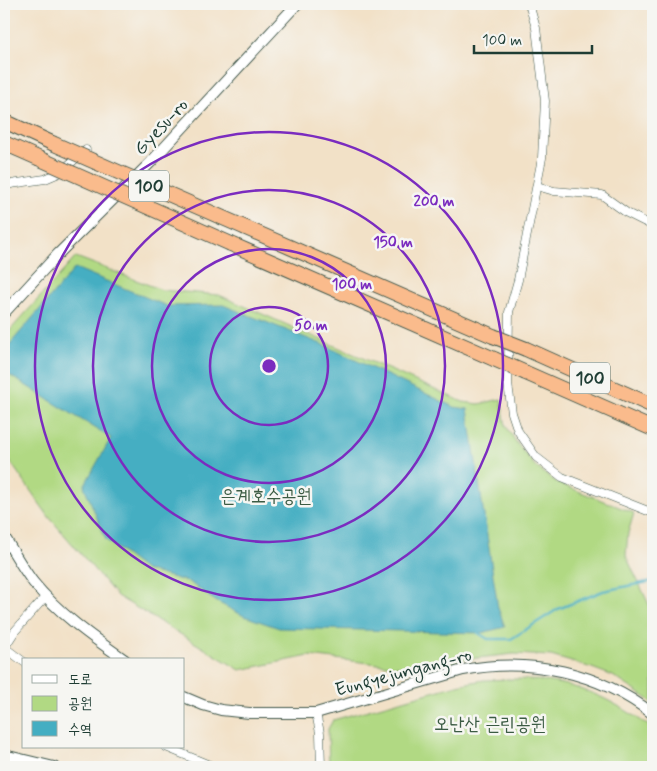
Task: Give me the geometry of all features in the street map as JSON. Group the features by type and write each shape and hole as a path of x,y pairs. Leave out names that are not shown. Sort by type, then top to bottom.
{"highway":[{"name":"100","path":"4,121 653,406"},
{"name":"100","path":"4,143 653,429"}],"street":[{"name":"Gyesu-ro","path":"4,313 58,254 151,162 297,4"},
{"path":"529,4 536,28 545,102 542,158 518,280 509,312 508,384 512,413 518,431 536,457 562,477 653,514"},
{"path":"4,185 45,179 59,173 86,150"},
{"path":"537,186 554,191 602,196 627,213 653,226"},
{"path":"4,536 26,571 46,596 81,628 122,658"},
{"path":"22,661 4,648 15,631 46,596"},
{"name":"Eungyejungang-ro","path":"185,697 222,710 249,713 316,713 463,670 479,667 518,666 556,670 597,681 623,694 653,714"},
{"path":"316,713 320,733 321,767"},
{"path":"168,748 214,767"},
{"path":"4,755 54,767"}],"green space":[{"name":"은계호수공원","path":"76,257 162,290 219,295 463,402 479,404 501,399 506,426 518,445 536,467 558,483 634,513 628,533 626,556 653,613 653,704 613,676 551,656 514,654 459,660 422,669 309,656 240,670 117,596 49,517 4,453 4,337"},
{"name":"오난산 근린공원","path":"514,679 554,682 571,686 604,699 636,717 653,729 653,767 329,767 328,729 333,720 457,685 484,680"}],"water":[{"name":"은계호수공원","path":"75,268 167,306 223,305 324,345 454,407 468,409 498,608 505,627 481,633 279,628 244,616 217,602 189,582 145,570 106,540 84,486 111,438 4,372 4,351"}],"waterway":[{"path":"478,633 488,639 511,639 558,609 603,591 653,581"}]}
